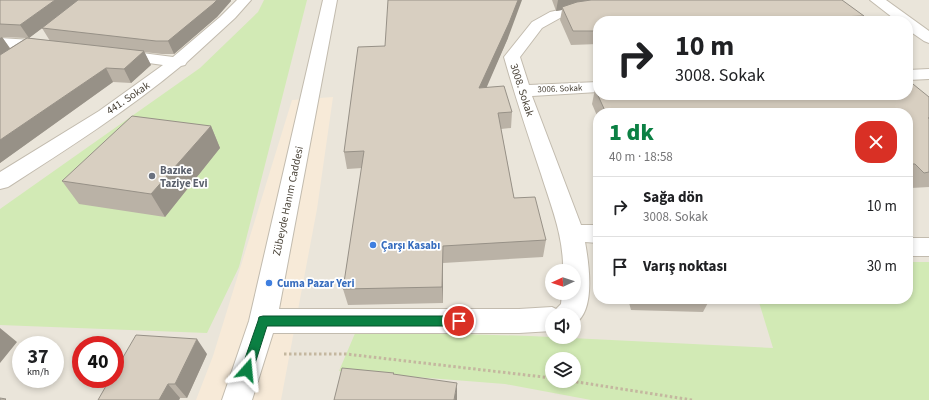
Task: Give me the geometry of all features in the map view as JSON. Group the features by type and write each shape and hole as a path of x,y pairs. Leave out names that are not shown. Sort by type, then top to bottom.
{"street":[{"name":"441. Sokak","path":"0,182 73,136 179,62 233,13 244,0"},
{"name":"Zübeyde Hanım Caddesi","path":"237,400 263,321 330,0"},
{"path":"877,0 899,16"},
{"name":"3008. Sokak","path":"573,308 576,289 576,259 572,233 522,91 512,57 537,25 555,15 593,6 606,5"},
{"path":"913,27 929,38"},
{"path":"13,57 50,31"},
{"path":"0,43 63,48"},
{"path":"102,53 179,62"},
{"path":"913,75 929,74"},
{"name":"3006. Sokak","path":"522,91 593,87"},
{"path":"572,233 593,234"},
{"path":"913,246 929,247"},
{"path":"263,321 519,321 545,319"}],"path":[{"path":"252,354 346,354 545,377"},
{"path":"581,383 692,400"}],"shaded area":[{"path":"0,0 929,0 929,400 0,400"},
{"name":"Cuma Pazar Yeri","path":"333,97 317,209 281,400 196,400 213,356 292,100"}],"green space":[{"path":"264,0 307,0 239,267 207,333 0,325 0,209 200,68 258,12"},
{"path":"913,262 929,262 929,400 591,400 505,384 339,371 356,331 545,337 545,344 581,344 581,339 773,348 760,304 913,304"}],"building":[{"path":"0,0 55,0 20,25 0,24"},
{"path":"78,0 217,0 168,41 156,41 42,28"},
{"path":"388,0 518,0 479,88 504,86 512,112 498,113 514,198 535,197 546,240 443,246 442,287 343,289 364,151 344,152 358,47 385,46"},
{"path":"591,0 842,0 864,16 593,16 593,31 573,31 562,7 577,2"},
{"path":"27,38 144,51 124,69 106,68 0,140 0,55"},
{"path":"913,84 929,97 929,172 924,173 915,164 913,164 913,108 604,108 600,100 913,100"},
{"path":"132,116 211,126 151,194 62,181"},
{"path":"136,335 197,339 175,384 168,384 159,400 98,400 105,388 124,388 124,356"},
{"path":"342,368 394,373 393,374 457,383 454,400 334,400"}],"place":[{"name":"Bazıke Taziye Evi","path":"152,176"},
{"name":"Çarşı Kasabı","path":"373,245"},
{"name":"Cuma Pazar Yeri","path":"269,283"}],"route":[{"path":"247,370 263,321 459,321"}]}
